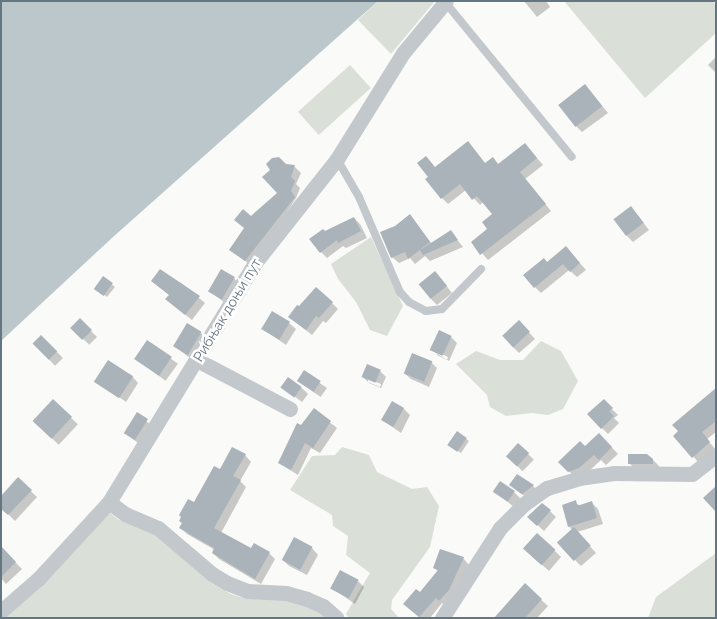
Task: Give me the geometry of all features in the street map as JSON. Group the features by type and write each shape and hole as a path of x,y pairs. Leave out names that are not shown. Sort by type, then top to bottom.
{"street":[{"name":"Рибњак доњи пут","path":"1,611 38,579 109,502 254,264 337,159 398,60 445,1"},
{"path":"197,360 290,409"},
{"path":"442,618 500,528 524,504 547,488 579,478 614,473 692,474 716,455"},
{"path":"109,502 125,514 158,528 212,574 227,583 248,591 286,593 307,599 323,606 337,618"}],"lane":[{"path":"445,1 572,157"},
{"path":"337,159 358,197 400,292 409,302 426,311 442,309 482,269"}],"shaded area":[{"path":"1,1 378,1 113,237 1,341"},
{"path":"378,1 435,1 391,54 358,20"},
{"path":"564,1 712,1 716,5 716,33 645,98"},
{"path":"350,65 371,88 319,135 298,112"},
{"path":"371,237 403,306 387,336 370,330 356,302 338,279 331,264"},
{"path":"541,341 561,351 578,381 563,409 548,415 532,413 506,416 490,407 487,395 456,364 476,351 500,360 523,360"},
{"path":"342,447 369,455 377,472 412,489 427,487 439,506 430,547 392,600 391,609 399,618 349,618 346,614 370,573 346,555 348,536 333,526 332,515 290,490 312,456 335,455"},
{"path":"109,512 119,520 150,531 213,584 231,594 244,598 283,600 319,610 329,618 1,618"},
{"path":"716,553 716,618 648,618 656,597"}],"building":[{"path":"585,84 602,106 575,127 558,105"},
{"path":"468,141 485,163 493,157 498,164 525,143 537,158 520,172 546,204 480,255 471,242 487,229 482,222 492,214 477,196 472,200 460,184 441,199 425,179 428,177 417,163 426,156 435,167"},
{"path":"279,157 286,164 295,165 291,177 295,181 291,191 295,197 245,261 229,250 244,228 234,220 243,209 251,216 277,193 262,177 270,170 266,164 272,158"},
{"path":"631,206 644,223 626,236 613,219"},
{"path":"410,214 430,242 408,259 405,252 391,258 380,232 395,226"},
{"path":"354,217 361,231 338,243 337,240 320,253 309,239 323,229 325,231"},
{"path":"451,230 458,240 423,255 420,250"},
{"path":"566,246 580,263 570,272 563,264 534,288 523,275 544,258 547,262"},
{"path":"160,269 200,296 185,315 165,299 169,295 151,281"},
{"path":"221,269 235,277 222,300 208,292"},
{"path":"435,271 447,286 431,299 419,284"},
{"path":"103,276 113,283 104,296 94,289"},
{"path":"316,287 333,302 319,318 316,316 306,330 288,317 297,305 299,306"},
{"path":"272,311 290,322 279,340 261,329"},
{"path":"80,318 92,330 82,340 70,328"},
{"path":"519,320 530,332 513,347 502,336"},
{"path":"187,323 202,332 188,355 173,346"},
{"path":"439,330 452,336 442,356 430,350"},
{"path":"41,335 57,351 49,360 33,343"},
{"path":"147,340 172,357 159,376 134,359"},
{"path":"412,353 432,361 424,382 404,373"},
{"path":"108,360 133,376 119,398 94,382"},
{"path":"367,364 381,370 375,383 362,377"},
{"path":"304,370 321,381 314,392 297,381"},
{"path":"288,377 302,387 294,398 280,388"},
{"path":"716,388 716,421 702,432 710,442 692,458 673,436 678,431 672,425"},
{"path":"53,399 72,417 52,439 33,421"},
{"path":"604,399 613,408 609,411 614,416 601,429 587,414"},
{"path":"392,401 404,408 393,427 381,420"},
{"path":"314,408 331,421 313,448 305,443 291,470 278,463 297,423 301,425"},
{"path":"137,412 148,419 135,440 124,433"},
{"path":"457,431 467,438 457,452 447,445"},
{"path":"599,433 612,447 599,460 594,455 579,468 568,472 558,462 580,441 585,446"},
{"path":"518,443 529,453 517,466 506,456"},
{"path":"232,447 246,454 233,476 241,480 214,528 251,548 254,543 270,552 255,579 212,553 214,548 179,528 182,523 179,521 181,517 179,515 188,499 194,502 214,466 220,469"},
{"path":"628,454 647,454 653,459 653,464 628,464"},
{"path":"517,474 534,485 522,494 509,485"},
{"path":"18,477 32,490 8,515 1,509 1,496"},
{"path":"500,481 515,491 508,502 493,492"},
{"path":"716,486 716,512 703,498"},
{"path":"576,500 577,505 592,501 597,518 568,527 562,505"},
{"path":"542,503 551,510 537,526 527,517"},
{"path":"574,527 591,546 574,561 557,542"},
{"path":"537,533 556,550 542,565 523,549"},
{"path":"294,537 313,547 300,570 282,560"},
{"path":"1,546 16,562 1,577"},
{"path":"440,549 464,557 449,590 439,601 436,598 419,617 403,604 416,589 420,592 438,570 433,568"},
{"path":"340,570 359,580 349,598 330,589"},
{"path":"525,583 542,599 525,618 494,618"}]}
